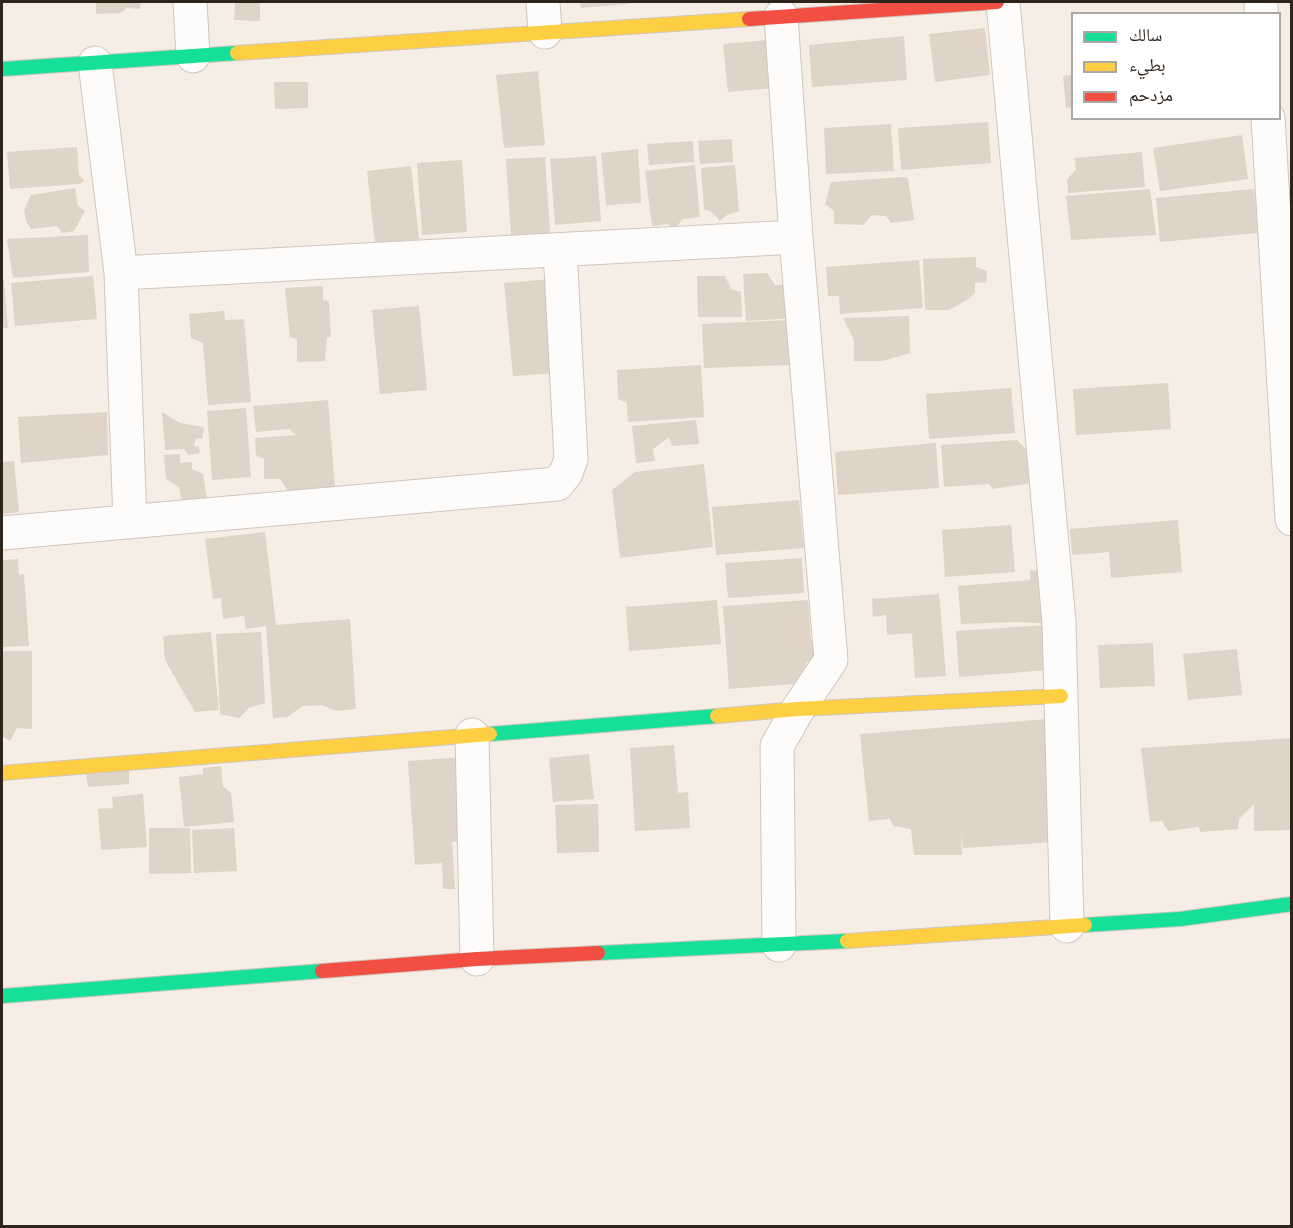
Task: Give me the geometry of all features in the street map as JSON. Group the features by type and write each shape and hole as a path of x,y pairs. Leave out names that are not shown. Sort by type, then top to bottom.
{"street":[{"path":"190,2 193,56"},
{"path":"2,69 193,56 544,17 781,16 997,2"},
{"path":"1003,2 1059,622 1067,926"},
{"path":"779,945 777,746 798,709 831,660 796,237 781,16"},
{"path":"95,63 121,273 130,522"},
{"path":"1268,120 1292,519"},
{"path":"121,273 796,237"},
{"path":"2,533 557,484 566,473 571,459 560,250"},
{"path":"2,773 798,709 1061,696"},
{"path":"472,735 477,959"},
{"path":"2,996 477,959 779,945 1180,919 1292,904"}],"building":[{"path":"96,2 141,2 140,9 127,8 120,13 96,14"},
{"path":"235,2 260,2 260,21 234,20"},
{"path":"580,2 628,2 629,4 581,8"},
{"path":"985,28 990,75 935,82 929,34"},
{"path":"904,36 907,80 812,87 809,45"},
{"path":"768,40 774,88 728,92 723,44"},
{"path":"538,71 545,145 504,148 496,75"},
{"path":"1071,75 1071,107 1066,108 1063,76"},
{"path":"274,82 308,82 308,108 275,109"},
{"path":"988,122 991,163 901,170 898,128"},
{"path":"891,124 894,171 826,174 824,128"},
{"path":"1242,135 1248,179 1160,191 1153,148"},
{"path":"732,139 733,162 700,164 698,141"},
{"path":"693,141 694,162 649,165 647,144"},
{"path":"77,147 79,175 85,181 79,184 10,189 7,152"},
{"path":"638,149 641,203 606,205 601,153"},
{"path":"1142,152 1145,187 1068,193 1067,180 1076,169 1075,158"},
{"path":"596,156 601,221 555,225 550,159"},
{"path":"545,157 550,233 511,235 506,159"},
{"path":"462,160 467,232 422,235 417,163"},
{"path":"695,165 700,217 683,219 674,229 668,224 652,226 645,171"},
{"path":"735,165 739,211 727,215 720,221 713,213 704,209 701,168"},
{"path":"411,166 419,239 375,244 367,171"},
{"path":"908,178 914,220 891,223 886,216 872,215 863,225 834,224 834,211 825,204 831,182"},
{"path":"75,188 78,206 85,211 74,231 62,233 57,226 31,229 26,221 24,210 31,195"},
{"path":"1150,189 1156,235 1071,240 1066,196"},
{"path":"1254,189 1258,233 1160,242 1156,198"},
{"path":"88,235 89,272 13,278 7,239"},
{"path":"976,257 976,267 987,271 986,283 975,282 975,293 949,310 925,310 923,259"},
{"path":"919,260 923,308 840,314 839,296 828,296 826,267"},
{"path":"767,273 775,285 793,284 795,318 746,321 743,274"},
{"path":"93,276 97,319 15,326 11,283"},
{"path":"697,276 725,276 731,289 741,292 742,317 698,317"},
{"path":"551,279 559,373 513,376 504,283"},
{"path":"2,280 4,280 8,328 2,328"},
{"path":"323,286 323,300 329,301 331,336 327,338 325,361 297,362 297,339 290,337 285,288"},
{"path":"419,306 427,390 380,394 372,310"},
{"path":"224,311 225,320 244,319 251,402 208,405 203,343 191,338 189,314"},
{"path":"909,316 910,353 883,361 854,361 854,340 843,318"},
{"path":"788,320 790,365 704,368 702,324"},
{"path":"701,365 704,417 628,422 627,403 618,399 617,370"},
{"path":"1168,383 1171,429 1076,435 1073,389"},
{"path":"1011,388 1015,433 929,439 926,394"},
{"path":"328,400 335,487 288,491 280,479 264,479 264,459 256,455 255,438 296,435 289,429 256,432 253,406"},
{"path":"246,408 251,477 212,480 207,411"},
{"path":"107,412 108,455 21,463 18,417"},
{"path":"162,412 180,423 204,427 202,439 196,438 194,446 199,447 200,453 188,455 184,449 165,450"},
{"path":"696,420 699,444 672,446 669,437 653,449 655,461 636,463 632,426"},
{"path":"1017,440 1027,450 1031,483 993,489 989,484 944,487 941,445"},
{"path":"936,443 939,488 838,495 835,452"},
{"path":"180,454 180,463 192,462 192,469 203,474 207,501 182,504 179,487 166,479 164,455"},
{"path":"14,461 19,512 2,514 2,462"},
{"path":"704,464 713,547 620,558 612,490 635,472"},
{"path":"799,500 804,548 716,555 712,507"},
{"path":"1178,520 1182,572 1111,578 1109,552 1072,555 1070,529"},
{"path":"1011,525 1015,572 945,577 942,530"},
{"path":"265,532 276,625 350,619 356,709 337,711 321,705 303,706 287,717 273,718 266,626 246,629 244,616 223,619 221,598 213,599 205,539"},
{"path":"802,558 804,593 728,598 725,563"},
{"path":"18,559 19,575 24,574 29,646 2,647 2,560"},
{"path":"1030,570 1053,572 1050,624 1018,622 961,624 958,586 1030,580"},
{"path":"939,594 946,676 915,678 912,633 887,635 886,615 873,617 872,599"},
{"path":"717,600 721,644 629,651 626,607"},
{"path":"808,600 811,640 820,639 821,661 806,662 807,683 729,689 723,606"},
{"path":"1046,625 1049,670 959,677 956,631"},
{"path":"211,632 219,710 195,712 165,660 163,636"},
{"path":"261,632 265,703 249,708 239,718 220,714 216,634"},
{"path":"1153,643 1155,686 1100,688 1098,645"},
{"path":"1237,649 1242,695 1188,700 1183,654"},
{"path":"2,651 32,651 32,729 17,728 10,741 2,736"},
{"path":"1048,719 1057,842 963,848 961,832 962,855 914,855 911,829 893,826 890,819 869,821 860,734"},
{"path":"1292,738 1292,830 1254,831 1254,804 1239,819 1238,829 1200,832 1199,827 1168,831 1162,821 1150,822 1141,748"},
{"path":"674,745 678,793 688,792 690,828 635,831 630,748"},
{"path":"589,754 594,799 553,802 549,758"},
{"path":"466,757 471,841 452,842 455,889 443,889 442,863 415,865 408,761"},
{"path":"221,766 223,786 231,793 234,822 184,827 179,777 203,774 203,768"},
{"path":"129,770 129,784 88,787 86,772"},
{"path":"143,794 147,847 101,850 98,809 113,808 112,797"},
{"path":"598,804 599,852 557,853 555,805"},
{"path":"149,828 190,828 191,873 149,874"},
{"path":"234,828 237,871 194,873 192,830"}],"traffic: fast":[{"path":"2,69 237,53"},
{"path":"490,734 717,716"},
{"path":"1085,925 1180,919 1292,904"},
{"path":"598,953 847,941"},
{"path":"2,996 322,971"}],"traffic: slow":[{"path":"237,53 749,19"},
{"path":"717,716 798,709 1061,696"},
{"path":"2,773 490,734"},
{"path":"847,941 1085,925"}],"traffic: jam":[{"path":"749,19 997,2"},
{"path":"322,971 477,959 598,953"}]}
